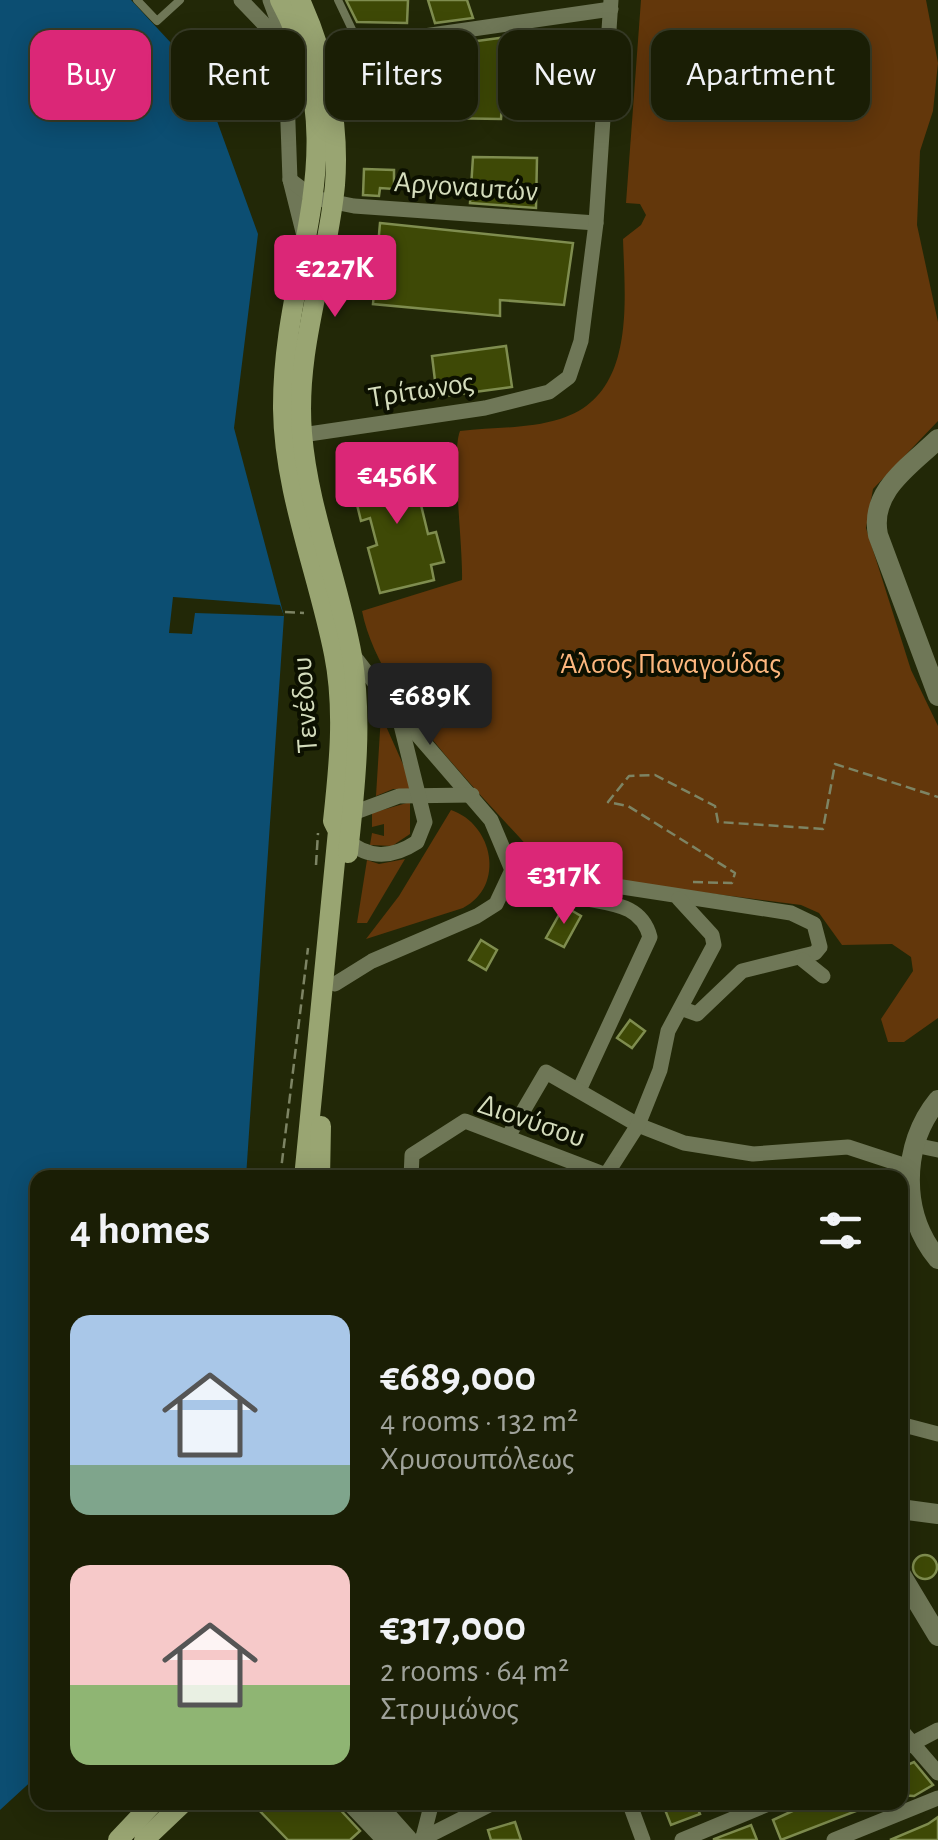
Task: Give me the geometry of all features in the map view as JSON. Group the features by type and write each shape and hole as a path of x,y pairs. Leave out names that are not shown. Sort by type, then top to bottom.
{"main road":[{"name":"Τενέδου","path":"280,0 304,58 314,107 323,200 306,243 284,368 284,436 338,686 335,984 321,1170"},
{"name":"Τενέδου","path":"300,0 320,51 334,128 304,356 302,435 352,653 357,734 338,825 305,1170"},
{"path":"118,1840 146,1810"},
{"path":"144,1840 176,1810"}],"street":[{"path":"240,0 268,30"},
{"path":"270,0 281,30"},
{"path":"440,30 611,5 596,223"},
{"path":"320,51 325,50"},
{"path":"288,120 290,180 306,243"},
{"path":"290,180 323,200"},
{"name":"Αργοναυτών","path":"323,200 596,223"},
{"name":"Τρίτωνος","path":"302,435 485,408 548,392 569,376 577,352 596,223"},
{"path":"938,438 884,494 877,508 878,536 938,696"},
{"path":"335,984 372,961 496,904 512,870 491,820 398,713 352,653"},
{"path":"398,713 418,794 425,822 417,842 396,853 374,856 338,825 399,796 418,794 472,795"},
{"path":"512,870 805,917 814,924 820,947 803,960 742,971 697,1014 683,1009"},
{"path":"545,877 554,890 626,907 647,924 650,936 646,954 580,1088"},
{"path":"638,1125 660,1070 668,1031 714,945 712,935 679,899"},
{"path":"803,960 823,976"},
{"path":"509,1135 541,1074 553,1074 638,1125 714,1150 753,1154 848,1147 909,1167"},
{"path":"908,1178 914,1145 938,1100"},
{"name":"Διονύσου","path":"411,1170 412,1155 465,1120 594,1170"},
{"name":"Διονύσου","path":"609,1170 638,1125"},
{"path":"914,1145 938,1150"},
{"path":"908,1205 938,1260"},
{"path":"908,1426 938,1434"},
{"path":"908,1510 938,1514"},
{"path":"908,1591 938,1636"},
{"path":"938,1730 908,1747 938,1773"},
{"path":"834,1840 938,1798"},
{"path":"359,1810 388,1840"},
{"path":"383,1810 417,1839"},
{"path":"417,1839 429,1810"},
{"path":"417,1839 478,1810"},
{"path":"632,1810 643,1840"},
{"path":"682,1840 754,1810"}],"lane":[{"path":"138,0 157,20 180,0"},
{"path":"338,0 352,30"}],"path":[{"path":"285,612 308,613"},
{"path":"677,881 732,883 735,873 628,806 608,802 629,776 655,775 715,806 718,822 823,829 835,764 938,797"},
{"path":"315,874 338,825"},
{"path":"281,1170 310,931"}],"green space":[{"name":"Άλσος Παναγούδας","path":"641,0 926,0 938,63 933,111 920,151 917,225 938,322 938,421 873,489 866,528 911,670 938,726 938,1018 904,1042 888,1042 881,1019 913,971 911,957 892,944 842,945 819,913 801,905 551,873 441,750 391,680 373,645 362,611 462,580 457,459 460,431 560,419 585,407 602,390 614,369 621,344 623,239 641,225 646,215 640,204 626,203"},
{"path":"381,715 414,789 393,789 376,796"},
{"path":"410,802 410,834 392,846 370,845 372,833 384,836 384,824 372,827 372,813"},
{"path":"451,810 465,817 485,841 489,871 477,898 463,908 366,939 399,896"},
{"path":"405,859 367,923 357,923 367,860 379,864"}],"water":[{"path":"0,0 131,0 171,43 171,120 217,120 258,234 234,428 284,616 246,1170 30,1170 30,1782 0,1810"}],"pier":[{"path":"173,597 280,605 284,616 195,613 192,634 169,633"}],"building":[{"path":"346,0 408,0 407,23 357,22"},
{"path":"428,0 467,0 473,18 435,23"},
{"path":"498,38 498,119 478,119 478,41"},
{"path":"473,157 537,158 536,208 470,203"},
{"path":"364,169 394,170 394,189 380,188 379,196 363,195"},
{"path":"380,223 573,243 564,305 500,300 500,316 373,304"},
{"path":"506,346 512,387 437,397 432,356"},
{"path":"404,463 408,477 422,473 429,503 421,505 428,534 436,532 444,562 431,565 434,580 380,593 368,548 377,545 370,518 361,521 350,476"},
{"path":"564,906 581,916 564,947 546,938"},
{"path":"481,940 497,950 486,970 469,960"},
{"path":"630,1020 645,1031 632,1048 617,1038"},
{"path":"925,1555 937,1567 925,1579 913,1567"},
{"path":"914,1762 933,1785 908,1796 908,1765"},
{"path":"259,1810 340,1810 360,1831 350,1840 288,1840"},
{"path":"665,1810 698,1810 700,1814 671,1825"},
{"path":"795,1810 859,1810 781,1840 773,1820"},
{"path":"938,1817 938,1840 890,1840 928,1824"},
{"path":"515,1822 521,1840 491,1840 488,1830"},
{"path":"751,1825 757,1840 714,1840 714,1839"}]}
